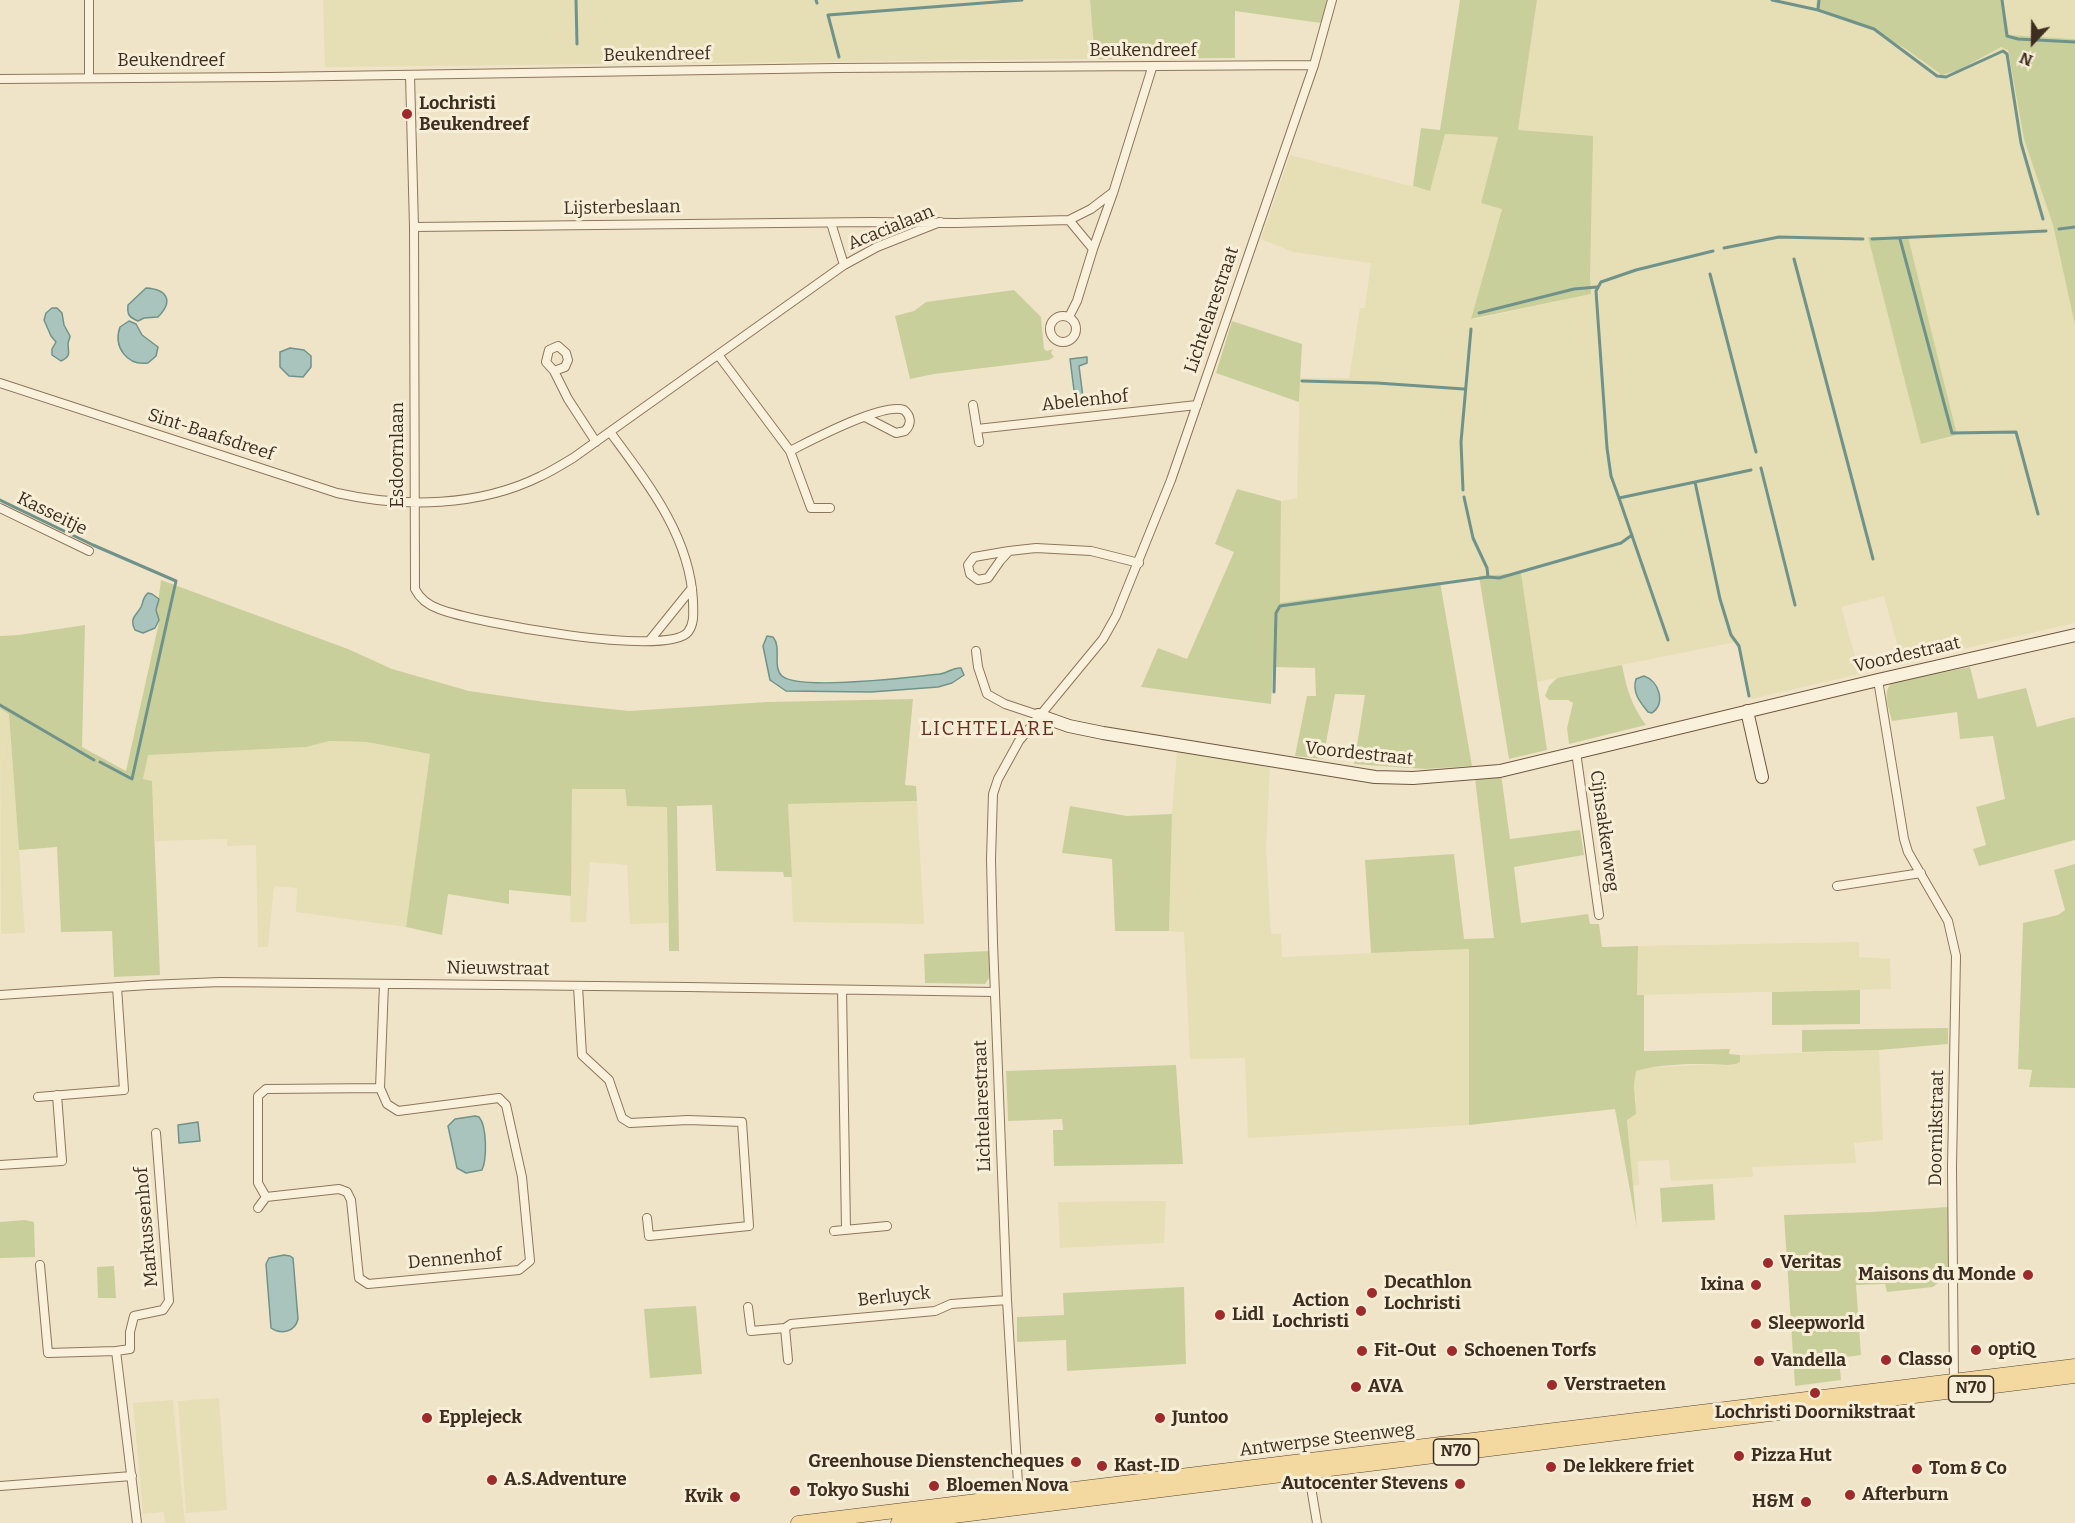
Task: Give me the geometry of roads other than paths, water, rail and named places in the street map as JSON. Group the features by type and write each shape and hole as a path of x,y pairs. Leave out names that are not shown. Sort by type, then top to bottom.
{"main road":[{"name":"Antwerpse Steenweg","path":"1954,1386 2075,1366"},
{"name":"Antwerpse Steenweg","path":"798,1523 1019,1502 1954,1386 2075,1376"},
{"name":"Antwerpse Steenweg","path":"898,1523 1019,1502"}],"street":[{"path":"89,0 89,77"},
{"name":"Lichtelarestraat","path":"1019,1502 1007,1300 995,992 991,859 993,794 998,779 1019,741 1110,628 1139,563 1171,480 1314,65 1332,0"},
{"name":"Beukendreef","path":"0,79 836,68 1152,68 1314,65"},
{"path":"1069,317 1077,301 1113,193 1152,68"},
{"name":"Esdoornlaan","path":"410,75 414,227 415,589 419,597 438,609 552,634 601,640 650,640 676,639 688,632 693,620 692,588 689,567 679,540 649,485 610,432"},
{"name":"Acacialaan","path":"414,502 466,500 540,477 596,442 719,356 795,298 844,265 877,247 940,222 1069,220 1091,209 1113,193"},
{"path":"1069,220 1093,249"},
{"name":"Lijsterbeslaan","path":"414,227 940,222"},
{"path":"831,223 844,265"},
{"path":"719,356 790,451 811,508 830,508"},
{"path":"554,371 568,399 596,442"},
{"name":"Sint-Baafsdreef","path":"0,383 337,493 371,501 414,502"},
{"path":"973,405 979,442"},
{"name":"Abelenhof","path":"977,429 1197,405"},
{"path":"790,451 865,417 900,408 908,413 910,423 905,431 896,433 865,417"},
{"name":"Kasseitje","path":"0,508 88,551"},
{"path":"1009,551 988,578 978,580 970,574 968,565 974,556 1009,551 1065,548 1091,551 1139,563"},
{"path":"650,640 692,588"},
{"name":"Voordestraat","path":"1038,715 1069,726 1238,757 1376,777 1413,778 1500,771 2075,635"},
{"path":"976,651 978,667 987,694 1005,704 1038,715"},
{"name":"Doornikstraat","path":"1878,680 1904,839 1908,852 1948,921 1956,956 1952,1167 1954,1386"},
{"path":"1747,711 1762,777"},
{"name":"Cijnsakkerweg","path":"1576,752 1599,915"},
{"path":"1837,886 1921,873"},
{"name":"Nieuwstraat","path":"0,995 220,982 995,992"},
{"path":"258,1208 266,1197 258,1183 258,1096 266,1089 381,1088 384,984"},
{"path":"38,1096 124,1090 117,987"},
{"path":"578,987 582,1055 609,1080 622,1118 630,1123 688,1120 742,1122 749,1226 649,1236 647,1218"},
{"path":"842,990 846,1229"},
{"name":"Dennenhof","path":"266,1197 339,1189 347,1192 351,1200 359,1278 368,1284 519,1270 530,1261 522,1177 506,1105 499,1098 398,1111 387,1104 381,1088"},
{"path":"0,1165 62,1161 57,1095"},
{"name":"Markussenhof","path":"116,1351 130,1349 130,1332 134,1316 163,1311 170,1300 156,1133"},
{"path":"834,1231 887,1226"},
{"path":"40,1266 48,1353 116,1351 137,1523"},
{"name":"Berluyck","path":"748,1307 751,1331 785,1328 791,1324 935,1311 951,1304 1007,1300"},
{"path":"785,1328 788,1360"},
{"path":"1307,1465 1317,1523"},
{"path":"0,1486 132,1476"}],"water":[{"path":"146,288 163,293 167,301 166,306 158,317 138,321 129,315 128,305"},
{"path":"52,308 57,308 62,313 64,325 70,336 68,356 61,361 52,355 56,342 44,320 46,313"},
{"path":"129,321 136,324 142,335 158,347 156,356 148,363 140,363 128,358 120,348 118,334 120,327"},
{"path":"290,348 304,350 311,356 311,367 303,377 289,376 280,367 280,352"},
{"path":"1087,357 1087,363 1079,366 1084,405 1076,406 1070,359"},
{"path":"148,593 159,599 156,610 159,620 155,628 143,633 135,630 133,620"},
{"path":"767,636 773,637 776,641 779,672 782,676 793,680 833,683 883,680 940,674 958,668 961,668 964,675 952,683 938,687 871,692 786,691 770,680 763,646"},
{"path":"1644,676 1654,682 1659,693 1659,704 1652,713 1648,712 1636,693 1636,679"},
{"path":"475,1116 482,1121 484,1128 485,1158 482,1170 466,1173 457,1168 448,1126 455,1119"},
{"path":"198,1122 200,1141 179,1143 178,1125"},
{"path":"284,1255 293,1258 298,1319 294,1327 283,1332 271,1328 266,1264 269,1258"}],"waterway":[{"path":"576,0 577,44"},
{"path":"839,57 828,15 1022,0"},
{"path":"1772,0 1818,10"},
{"path":"1819,0 1818,10 1874,29 1937,76 1946,77 2003,51 2007,54 2021,143 2043,219"},
{"path":"2002,0 2007,36 2018,39 2075,42"},
{"path":"2059,229 2075,227"},
{"path":"1872,239 2046,231"},
{"path":"1724,248 1779,237 1863,239"},
{"path":"1900,239 1952,433 2016,432 2038,514"},
{"path":"1713,251 1636,270 1601,282 1596,291 1607,448 1611,476 1619,498 1695,482 1720,599 1731,635 1739,646 1749,696"},
{"path":"1794,259 1873,559"},
{"path":"1710,274 1756,452"},
{"path":"1479,313 1574,289 1597,287"},
{"path":"1463,490 1461,442 1471,329"},
{"path":"1302,381 1464,389"},
{"path":"1761,468 1795,605"},
{"path":"1695,482 1751,470"},
{"path":"1464,497 1473,538 1487,568 1488,577"},
{"path":"1619,498 1668,640"},
{"path":"0,500 93,545 176,581 132,779 100,762"},
{"path":"1274,692 1276,613 1280,606 1488,577 1499,578 1621,543 1632,535"},
{"path":"0,705 94,760"}],"place":[{"name":"Lochristi Beukendreef","path":"407,114"},
{"name":"Veritas","path":"1768,1263"},
{"name":"Maisons du Monde","path":"2028,1275"},
{"name":"Ixina","path":"1756,1285"},
{"name":"Decathlon Lochristi","path":"1372,1293"},
{"name":"Action Lochristi","path":"1361,1311"},
{"name":"Lidl","path":"1220,1315"},
{"name":"Sleepworld","path":"1756,1324"},
{"name":"optiQ","path":"1976,1350"},
{"name":"Fit-Out","path":"1362,1351"},
{"name":"Schoenen Torfs","path":"1452,1351"},
{"name":"Classo","path":"1886,1360"},
{"name":"Vandella","path":"1759,1361"},
{"name":"Verstraeten","path":"1552,1385"},
{"name":"AVA","path":"1356,1387"},
{"name":"Lochristi Doornikstraat","path":"1815,1393"},
{"name":"Epplejeck","path":"427,1418"},
{"name":"Juntoo","path":"1160,1418"},
{"name":"Pizza Hut","path":"1739,1456"},
{"name":"Greenhouse Dienstencheques","path":"1076,1462"},
{"name":"Kast-ID","path":"1102,1466"},
{"name":"De lekkere friet","path":"1551,1467"},
{"name":"Tom & Co","path":"1917,1469"},
{"name":"A.S.Adventure","path":"492,1480"},
{"name":"Autocenter Stevens","path":"1460,1484"},
{"name":"Bloemen Nova","path":"934,1486"},
{"name":"Tokyo Sushi","path":"795,1491"},
{"name":"Afterburn","path":"1850,1495"},
{"name":"Kvik","path":"735,1497"},
{"name":"H&M","path":"1806,1502"}],"district":[{"name":"LICHTELARE","path":"988,729"}]}
